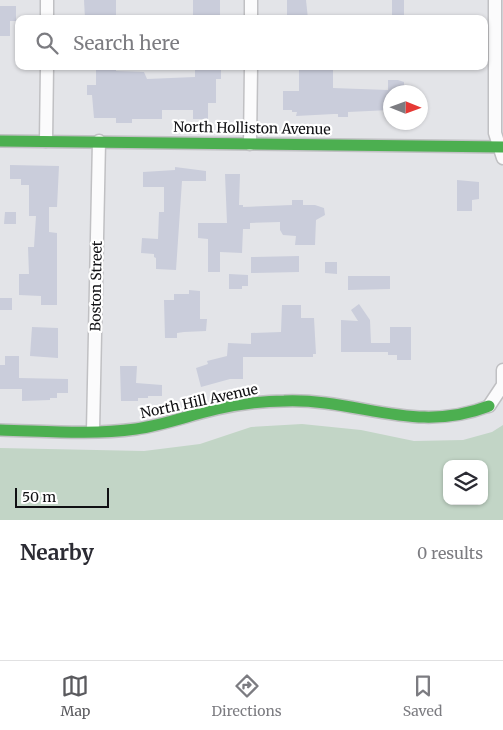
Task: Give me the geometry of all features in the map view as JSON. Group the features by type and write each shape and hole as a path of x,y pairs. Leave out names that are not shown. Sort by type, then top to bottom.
{"street":[{"path":"47,0 47,15"},
{"path":"251,0 251,15"},
{"path":"495,0 495,133 502,151"},
{"path":"46,142 47,70"},
{"path":"250,70 250,144"},
{"name":"North Holliston Avenue","path":"0,141 250,144 502,151"},
{"name":"Boston Street","path":"93,431 99,141"},
{"path":"489,406 503,385 503,370"},
{"name":"North Hill Avenue","path":"0,430 127,430 155,426 216,410 268,402 322,402 387,415 426,419 457,418 474,414 489,406"}],"green space":[{"path":"302,424 361,430 414,441 463,440 492,432 503,425 503,520 0,520 0,448 144,451 200,444 251,427"}],"building":[{"path":"84,0 116,0 116,15 85,15"},
{"path":"193,0 220,0 220,15 193,15"},
{"path":"287,0 306,0 308,15 287,15"},
{"path":"392,0 404,0 404,15 392,15"},
{"path":"0,6 16,6 15,21 10,21 10,36 0,36"},
{"path":"96,70 144,72 147,79 195,77 195,70 221,70 221,79 216,79 216,103 208,103 208,119 193,119 193,110 162,110 162,119 132,119 132,123 116,123 116,118 94,118 92,95 87,95 87,85 96,85"},
{"path":"299,70 333,70 333,88 383,90 383,110 348,112 348,117 338,117 338,114 296,116 297,112 283,110 283,91 299,91"},
{"path":"388,80 404,82 404,85 388,85"},
{"path":"10,165 59,166 57,207 49,207 49,232 57,233 57,305 41,305 41,296 19,295 19,274 29,274 28,247 34,247 36,216 29,216 29,185 21,185 21,179 10,179"},
{"path":"175,167 206,171 206,181 182,181 176,270 156,269 154,254 141,253 142,238 158,239 159,212 164,212 164,187 143,187 143,172 175,170"},
{"path":"225,174 240,174 239,205 243,205 243,207 292,205 292,200 303,200 303,205 315,205 324,208 325,215 316,220 315,245 295,245 296,236 283,235 280,230 280,222 250,223 250,229 243,229 242,253 220,252 220,272 208,272 208,239 198,238 198,223 227,223"},
{"path":"457,180 479,182 479,199 472,200 472,211 457,211"},
{"path":"5,212 16,212 16,224 4,224"},
{"path":"299,256 299,272 251,273 251,257"},
{"path":"325,262 337,262 337,274 325,273"},
{"path":"229,274 248,275 248,286 242,286 242,289 229,289"},
{"path":"348,276 390,276 390,289 348,290"},
{"path":"189,290 200,291 200,319 207,319 206,331 177,333 177,338 165,338 164,300 174,300 174,294 189,294"},
{"path":"0,298 12,298 12,310 0,310"},
{"path":"359,304 370,320 371,343 390,343 390,327 411,327 411,360 397,360 397,355 388,355 388,352 341,352 341,320 358,321 351,310"},
{"path":"282,305 301,305 301,318 314,318 316,354 313,354 313,357 243,357 243,379 230,379 201,387 196,368 208,364 207,361 227,356 228,343 251,344 251,333 281,332"},
{"path":"32,327 58,328 58,358 30,356"},
{"path":"5,356 19,356 19,378 68,379 68,393 57,393 57,398 50,398 50,400 22,401 22,389 0,389 0,365 5,365"},
{"path":"120,366 137,366 136,383 162,385 162,396 138,398 138,401 121,401"}],"traffic: fast":[{"path":"0,141 503,147"},
{"path":"0,430 119,431 157,425 225,407 284,401 311,402 386,413 436,417 462,414 489,406"}]}
